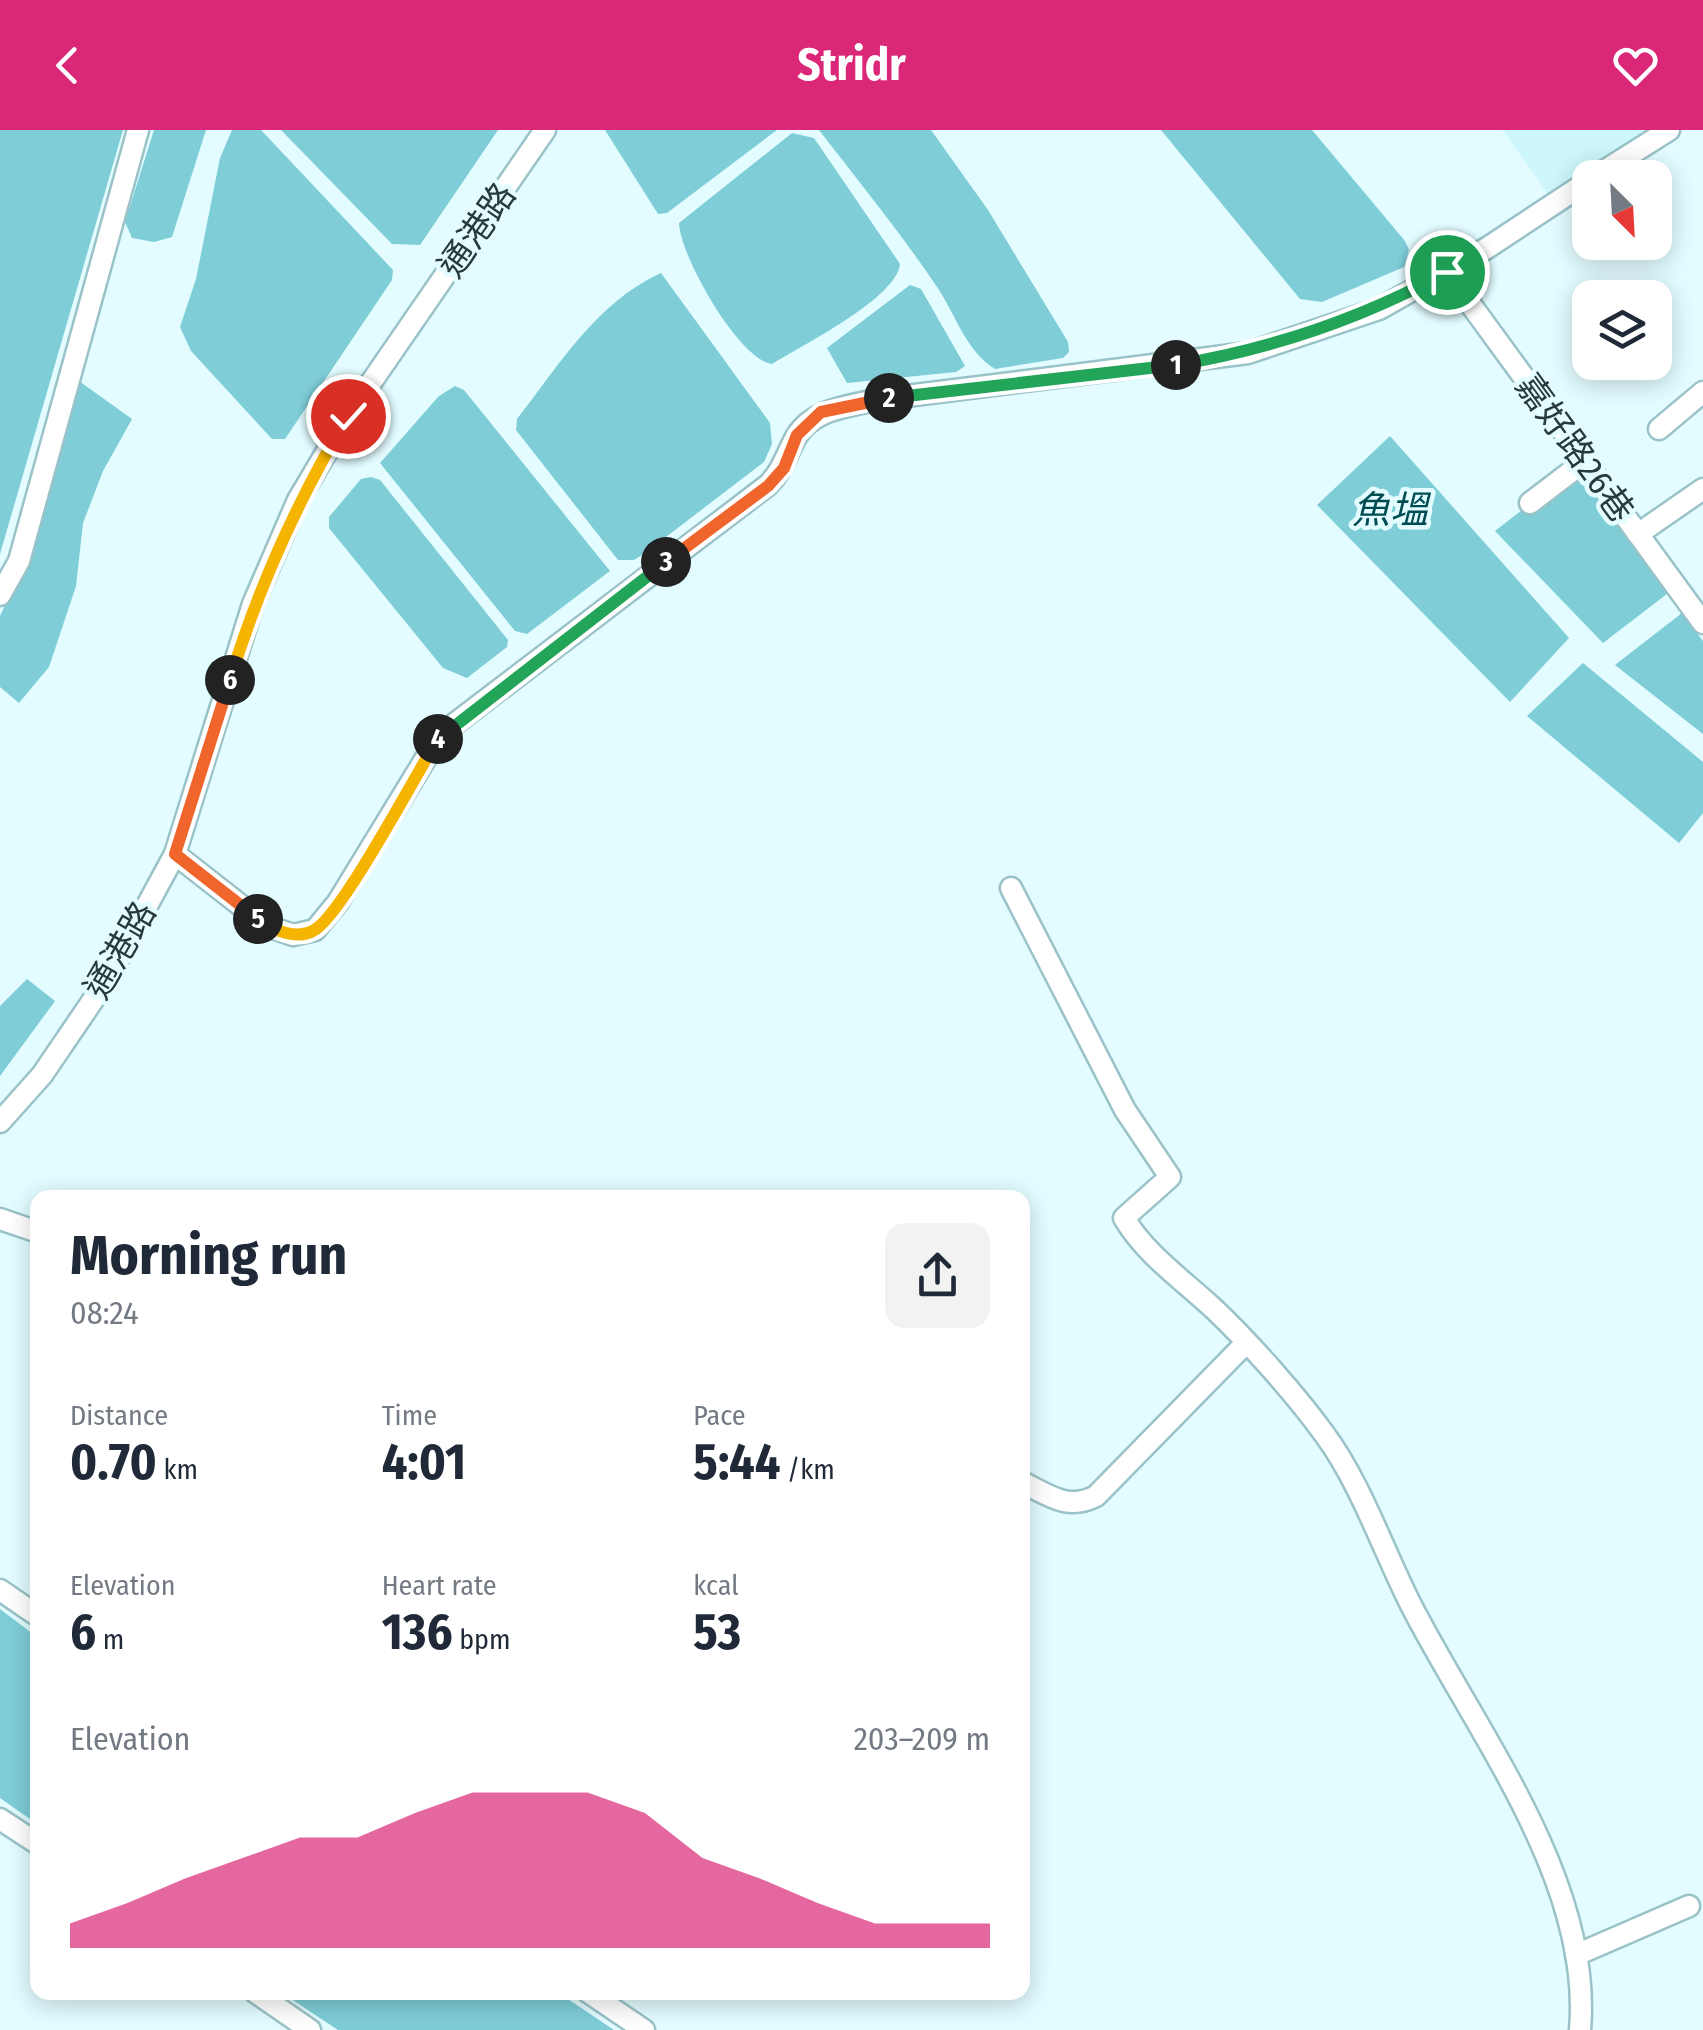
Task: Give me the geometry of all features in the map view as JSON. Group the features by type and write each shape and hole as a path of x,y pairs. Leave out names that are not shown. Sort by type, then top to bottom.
{"street":[{"path":"0,595 18,561 138,130"},
{"name":"通港路","path":"0,1122 42,1075 106,980 175,854 253,604 298,500 348,416 545,130"},
{"path":"1621,160 1669,130"},
{"path":"175,854 266,926 293,935 315,930 338,902 440,735 768,486 784,468 797,435 821,412 875,400 1248,353 1379,309 1487,248 1572,191"},
{"name":"嘉好路26巷","path":"1453,268 1585,461 1703,623"},
{"path":"1659,429 1703,392"},
{"path":"1530,503 1585,461"},
{"path":"1638,534 1703,489"},
{"path":"1011,888 1125,1110 1170,1177 1124,1218 1144,1244 1245,1344 1327,1436 1410,1603 1543,1848 1576,1955 1583,1999 1580,2030"},
{"path":"0,1219 30,1229"},
{"path":"1030,1486 1080,1505 1096,1496 1245,1344"},
{"path":"0,1590 30,1611"},
{"path":"0,1819 30,1839"},
{"path":"1576,1955 1689,1906"},
{"path":"267,2000 310,2030"},
{"path":"600,2000 644,2030"}],"shaded area":[{"path":"1503,130 1651,130 1601,160 1572,160 1572,178 1547,193"}],"water":[{"path":"0,130 123,130 0,554"},
{"path":"154,130 206,130 172,237 154,242 132,238 125,222"},
{"path":"232,130 261,130 393,270 392,280 285,439 272,439 191,351 180,327 196,279 220,158"},
{"path":"281,130 498,130 420,245 392,244"},
{"path":"605,130 777,130 667,213 658,214"},
{"path":"819,130 931,130 988,210 1068,342 1069,352 1063,358 995,369 985,361 968,342 909,247"},
{"path":"1161,130 1312,130 1405,241 1409,250 1404,267 1322,302 1300,299"},
{"path":"792,133 814,138 900,264 895,277 866,306 772,364 759,358 728,326 689,258 679,223"},
{"path":"661,273 770,423 772,444 764,462 645,553 634,560 618,560 516,430 517,419 598,318 638,285"},
{"path":"910,285 921,289 965,366 956,372 847,383 827,348"},
{"path":"79,381 132,419 103,471 83,523 76,586 49,667 19,703 0,687 0,616 15,584"},
{"path":"455,386 464,390 610,571 527,634 515,631 380,463 439,396"},
{"name":"魚塭","path":"1390,436 1569,638 1510,702 1317,505"},
{"name":"魚塭","path":"1585,461 1676,587 1603,643 1495,531"},
{"path":"361,479 380,480 508,640 507,647 467,678 443,668 329,528 329,517"},
{"path":"1682,613 1703,641 1703,734 1615,665"},
{"path":"1583,663 1703,762 1703,813 1679,843 1527,716"},
{"path":"27,979 55,1001 0,1076 0,1006"},
{"path":"0,1609 30,1632 30,1819 0,1798"},
{"path":"293,2000 569,2000 614,2030 338,2030"}],"route":[{"path":"348,416 298,500 253,604 175,854 266,926 293,935 315,930 338,902 440,735 768,486 784,468 797,435 821,412 875,400 1248,353 1379,309 1447,272"}]}
